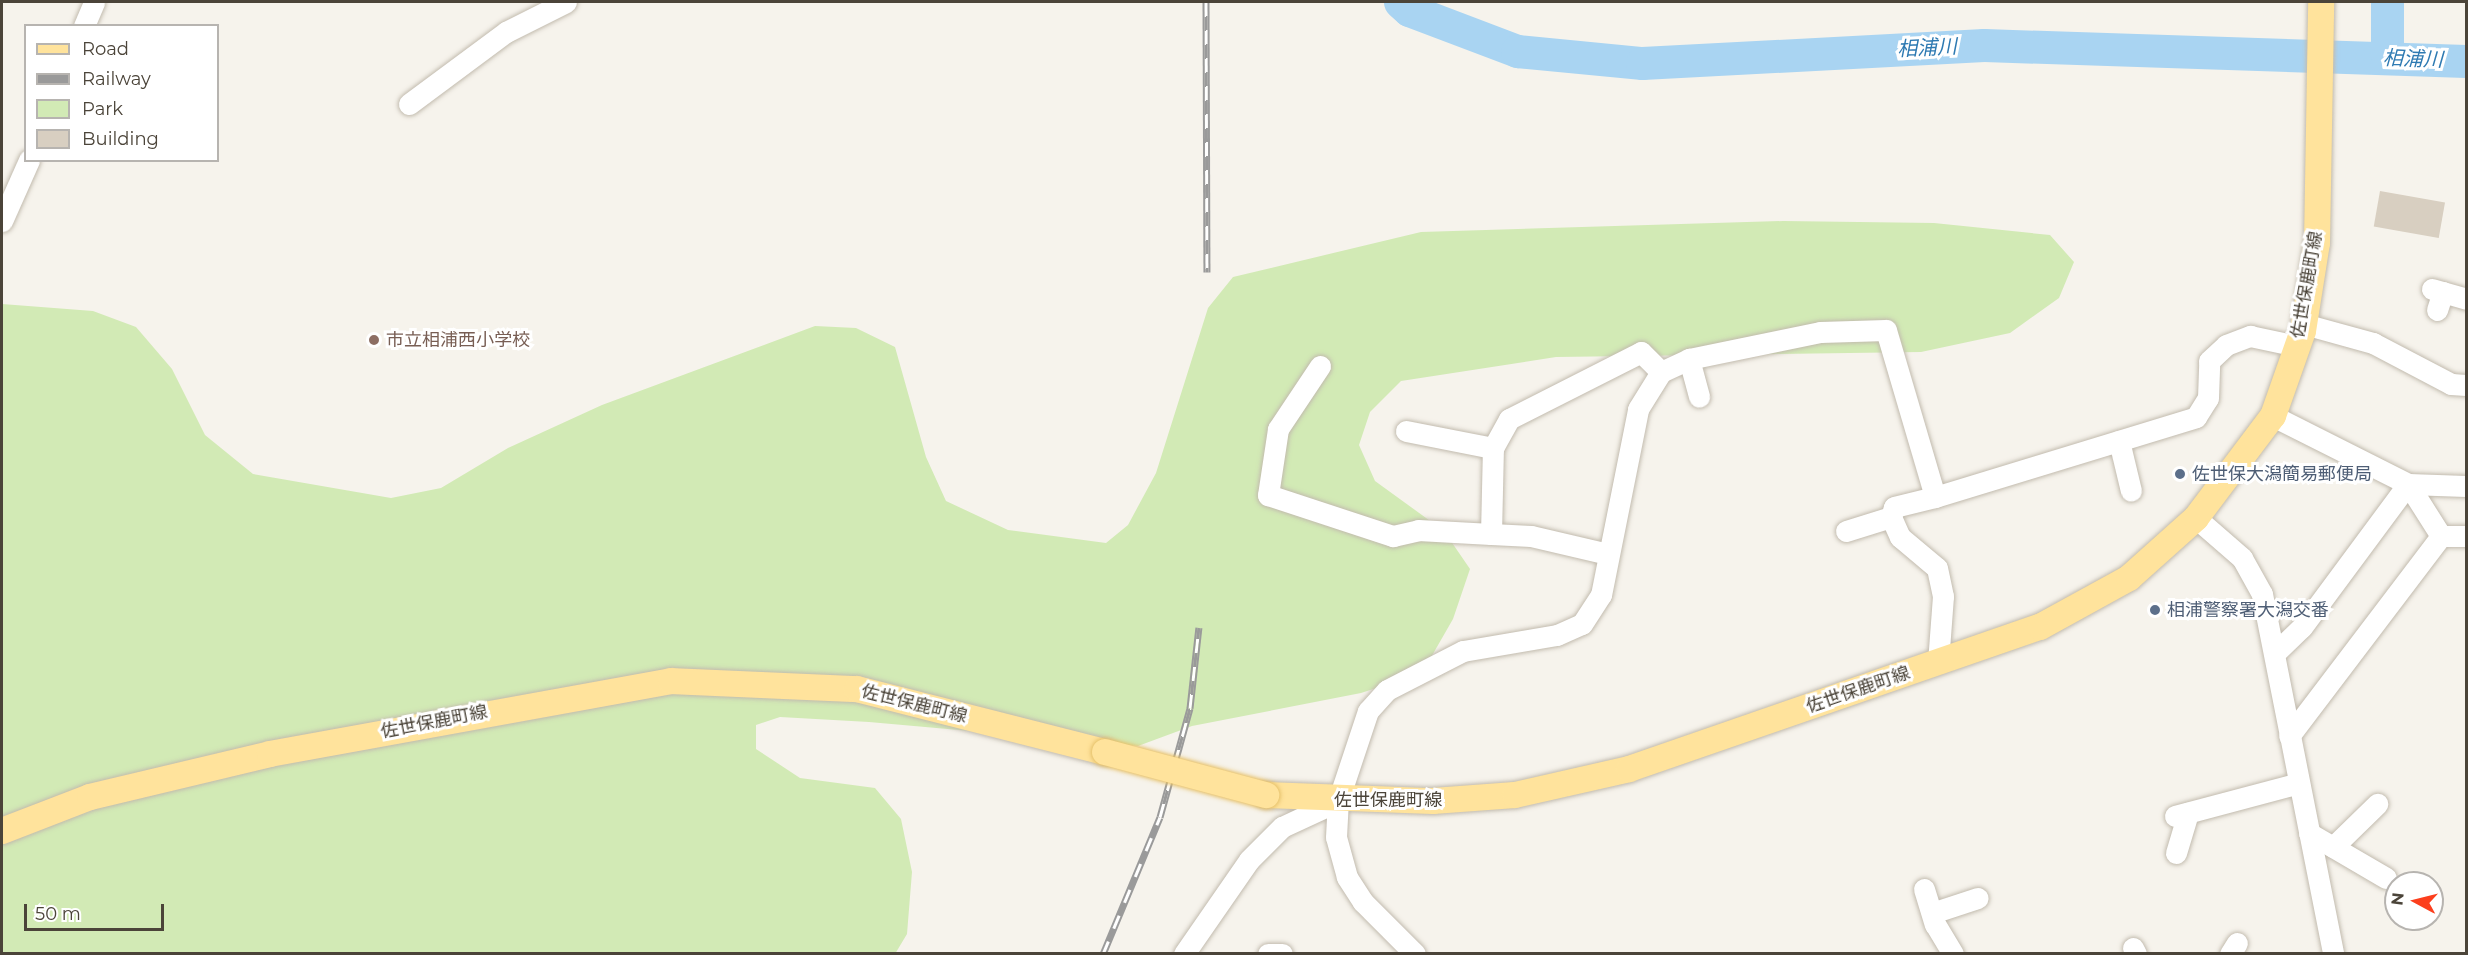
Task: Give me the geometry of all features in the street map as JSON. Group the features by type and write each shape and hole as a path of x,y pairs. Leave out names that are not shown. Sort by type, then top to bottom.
{"main road":[{"name":"佐世保鹿町線","path":"2,831 90,797 270,754 671,681 857,689 1266,795 1338,801 1515,795 1617,772 2040,627 2129,578 2196,518 2273,416 2300,335 2317,243 2321,2"}],"street":[{"path":"85,24 94,2"},
{"path":"410,104 506,32 566,2"},
{"path":"2,221 28,162"},
{"path":"2437,297 2466,298"},
{"path":"1415,954 1363,902 1347,877 1336,837 1338,801 1368,711 1388,690 1463,651 1557,635 1582,624 1601,595 1638,409 1661,372 1689,359 1820,332 1886,330 1935,497"},
{"path":"1938,662 1942,596 1937,568 1900,537 1891,517 1894,507 1935,497 2196,417 2208,398 2208,361 2226,345 2250,336 2300,335 2373,343 2451,384 2466,384"},
{"path":"1491,534 1493,448 1509,419 1641,352 1661,372"},
{"path":"1689,359 1699,397"},
{"path":"1320,366 1296,391 1278,429 1268,495 1393,537 1418,530 1531,536 1608,554"},
{"path":"2273,416 2408,484 2466,486"},
{"path":"1406,431 1493,448"},
{"path":"2119,441 2131,491"},
{"path":"2408,484 2441,536"},
{"path":"2274,653 2302,627 2408,484"},
{"path":"1846,531 1891,517"},
{"path":"2196,518 2247,567 2262,594 2333,954"},
{"path":"2441,536 2466,536"},
{"path":"2289,736 2441,536"},
{"path":"2176,853 2181,815 2299,783"},
{"path":"1184,954 1249,860 1282,827 1338,801"},
{"path":"2333,847 2377,804"},
{"path":"2309,833 2384,877"},
{"path":"1924,889 1932,913 1953,954"},
{"path":"1932,913 1978,898"},
{"path":"1268,954 1282,954"}],"green space":[{"path":"1783,221 1934,223 2050,235 2074,262 2059,298 2010,333 1921,352 1556,357 1401,381 1370,412 1359,445 1375,481 1444,531 1470,569 1453,619 1422,673 1361,693 1192,726 1138,746 869,722 780,717 756,725 756,749 800,778 875,788 901,819 912,872 907,934 895,954 2,953 2,304 93,311 136,327 172,369 205,435 253,474 391,498 441,488 508,448 602,405 815,326 856,328 895,347 926,457 946,501 1008,530 1106,543 1128,525 1156,473 1208,308 1233,277 1421,232"}],"building":[{"path":"2380,191 2445,202 2439,238 2374,226"}],"waterway":[{"name":"相浦川","path":"1400,2 1409,10 1517,51 1642,63 1984,45 2466,61"},
{"path":"2387,2 2387,58"}],"railway":[{"path":"1206,2 1207,272"},
{"path":"1103,954 1160,817 1190,708 1199,627"}],"place":[{"name":"市立相浦西小学校","path":"374,340"},
{"name":"佐世保大潟簡易郵便局","path":"2180,474"},
{"name":"相浦警察署大潟交番","path":"2155,610"}]}
